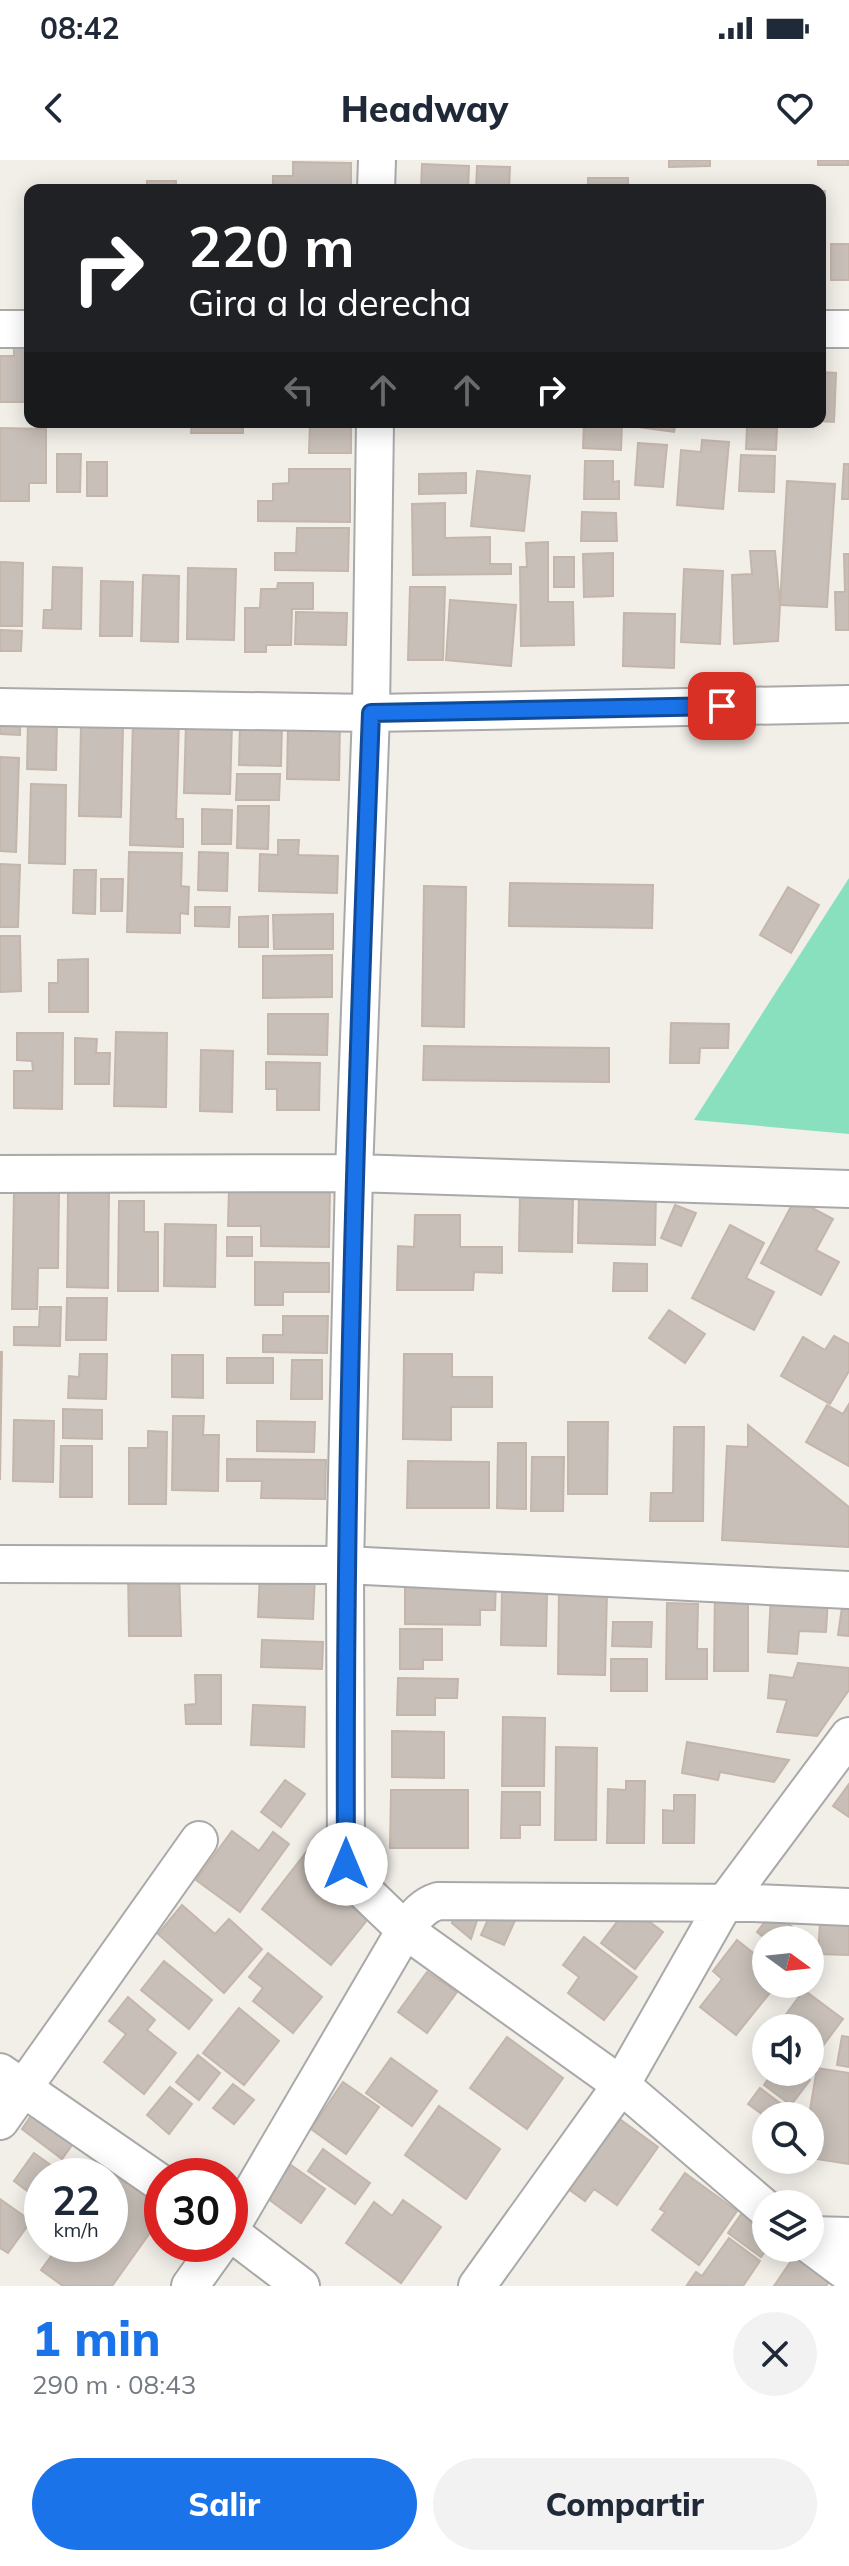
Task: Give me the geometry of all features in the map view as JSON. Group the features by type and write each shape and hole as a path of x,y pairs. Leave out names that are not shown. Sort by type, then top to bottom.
{"street":[{"path":"376,184 377,160"},
{"path":"0,329 24,329"},
{"path":"826,329 849,329"},
{"path":"375,428 371,713 354,1173 345,1565 346,1864 358,1885 405,1930 621,2085 752,2197"},
{"path":"0,707 371,713 849,704"},
{"path":"0,1174 354,1173 849,1189"},
{"path":"0,1564 345,1565 849,1590"},
{"path":"477,2286 621,2085 724,1904 849,1736"},
{"path":"0,2121 12,2080 199,1840"},
{"path":"248,2200 405,1930 428,1905 438,1901 849,1907"},
{"path":"12,2080 144,2172"},
{"path":"824,2235 849,2236"},
{"path":"248,2245 301,2286"},
{"path":"824,2255 849,2274"},
{"path":"190,2286 207,2262"}],"green space":[{"path":"849,878 849,1134 694,1120"}],"building":[{"path":"669,160 710,160 710,166 669,167"},
{"path":"818,160 848,160 848,165 818,165"},
{"path":"293,162 351,163 351,184 273,184 273,176 293,176"},
{"path":"422,164 469,166 468,184 421,184"},
{"path":"477,166 510,167 509,184 476,184"},
{"path":"588,178 628,178 628,184 588,184"},
{"path":"147,181 176,181 176,184 147,184"},
{"path":"831,244 849,244 849,280 831,280"},
{"path":"14,336 24,336 24,402 0,402 0,356 14,356"},
{"path":"826,372 836,373 834,422 826,421"},
{"path":"0,428 46,429 46,483 29,483 29,501 0,501"},
{"path":"191,428 243,428 243,433 191,433"},
{"path":"310,428 351,428 351,453 309,453"},
{"path":"584,428 622,428 621,450 583,448"},
{"path":"645,428 675,428 674,432"},
{"path":"747,428 777,428 776,450 746,449"},
{"path":"702,440 729,442 723,509 677,505 681,450 701,452"},
{"path":"638,443 667,445 663,487 635,485"},
{"path":"57,454 81,454 80,492 57,492"},
{"path":"741,455 775,456 774,492 739,491"},
{"path":"585,461 613,461 613,482 619,481 619,499 584,499"},
{"path":"87,462 107,462 107,496 87,496"},
{"path":"844,464 849,464 849,499 842,499"},
{"path":"289,469 350,469 350,522 258,521 258,501 273,501 273,484 289,483"},
{"path":"477,471 530,476 524,531 471,526"},
{"path":"466,473 466,493 419,494 419,474"},
{"path":"787,481 835,484 827,607 780,605"},
{"path":"445,503 445,538 490,537 490,564 511,564 511,574 413,575 412,504"},
{"path":"582,512 616,513 617,541 581,541"},
{"path":"297,528 349,528 348,571 275,570 275,553 296,553"},
{"path":"548,542 548,602 573,602 574,645 521,646 520,567 527,567 526,543"},
{"path":"750,551 775,551 780,605 778,641 734,644 732,575 752,574"},
{"path":"613,553 613,596 584,597 583,554"},
{"path":"844,554 849,554 849,630 836,630 835,592 845,592"},
{"path":"554,557 574,557 574,587 554,587"},
{"path":"0,562 23,563 22,626 0,626"},
{"path":"53,567 82,568 81,629 43,628 44,610 52,610"},
{"path":"188,568 236,569 234,640 187,639"},
{"path":"684,569 723,571 720,644 681,642"},
{"path":"143,575 179,576 178,642 141,641"},
{"path":"101,581 133,582 132,636 100,636"},
{"path":"278,583 313,583 313,609 292,609 291,645 266,645 266,652 245,652 245,608 260,608 261,589 277,589"},
{"path":"410,587 445,587 443,660 408,660"},
{"path":"450,600 516,605 511,666 446,660"},
{"path":"296,612 347,613 346,645 295,644"},
{"path":"624,613 675,614 674,668 623,666"},
{"path":"0,630 22,631 21,651 0,651"},
{"path":"0,711 20,712 20,735 0,734"},
{"path":"28,718 57,719 56,770 27,769"},
{"path":"133,720 179,720 176,819 183,819 183,847 130,845"},
{"path":"186,722 232,723 230,794 184,793"},
{"path":"240,722 282,723 281,766 239,765"},
{"path":"288,722 340,723 339,780 287,779"},
{"path":"81,725 123,726 121,817 79,816"},
{"path":"0,757 19,758 16,852 0,851"},
{"path":"237,774 280,774 279,800 236,800"},
{"path":"31,784 66,785 65,864 29,863"},
{"path":"238,806 269,806 268,849 237,848"},
{"path":"202,809 232,810 231,844 202,844"},
{"path":"278,840 299,840 298,855 338,856 337,893 259,891 260,854 278,855"},
{"path":"129,852 182,853 181,886 189,887 188,914 180,913 180,933 127,932"},
{"path":"199,852 228,853 227,891 198,890"},
{"path":"0,864 20,865 18,927 0,927"},
{"path":"74,870 96,870 95,914 73,913"},
{"path":"101,879 123,879 122,911 101,911"},
{"path":"510,883 653,885 652,928 509,926"},
{"path":"424,886 466,887 464,1027 422,1026"},
{"path":"788,887 819,905 791,953 760,935"},
{"path":"195,907 230,907 229,927 195,926"},
{"path":"333,914 333,949 274,949 273,915"},
{"path":"268,916 268,947 239,947 239,917"},
{"path":"0,936 20,936 21,991 0,992"},
{"path":"332,955 332,997 263,998 263,956"},
{"path":"88,959 88,1012 49,1012 49,983 58,983 58,960"},
{"path":"268,1014 328,1014 327,1055 268,1054"},
{"path":"671,1023 729,1024 728,1048 700,1048 699,1063 670,1063"},
{"path":"116,1032 167,1033 166,1107 114,1106"},
{"path":"17,1033 63,1033 62,1109 14,1108 14,1071 33,1071 32,1061 17,1060"},
{"path":"75,1038 97,1039 96,1053 110,1053 109,1084 75,1084"},
{"path":"424,1046 609,1048 609,1082 423,1080"},
{"path":"201,1050 233,1051 232,1112 200,1111"},
{"path":"266,1062 320,1063 319,1110 277,1110 277,1089 266,1089"},
{"path":"229,1188 330,1189 329,1247 261,1246 261,1226 228,1226"},
{"path":"68,1190 109,1190 108,1288 67,1287"},
{"path":"14,1191 59,1192 58,1268 38,1268 37,1309 12,1309"},
{"path":"579,1192 656,1193 655,1245 578,1243"},
{"path":"520,1195 573,1196 572,1252 519,1251"},
{"path":"795,1199 833,1219 816,1250 839,1262 821,1295 761,1263"},
{"path":"119,1201 144,1201 144,1232 158,1232 158,1291 118,1291"},
{"path":"675,1205 696,1213 681,1246 661,1238"},
{"path":"415,1215 460,1215 460,1247 502,1247 502,1273 474,1272 473,1290 397,1290 398,1246 414,1247"},
{"path":"165,1224 216,1225 215,1287 164,1286"},
{"path":"730,1225 764,1243 746,1278 774,1292 754,1330 692,1298"},
{"path":"227,1237 252,1237 252,1256 227,1256"},
{"path":"255,1262 329,1263 329,1292 283,1292 283,1305 255,1305"},
{"path":"614,1263 647,1264 647,1291 613,1291"},
{"path":"67,1298 107,1298 106,1340 66,1340"},
{"path":"40,1307 61,1307 60,1346 14,1345 14,1327 39,1327"},
{"path":"669,1310 705,1334 685,1363 649,1338"},
{"path":"283,1316 328,1316 327,1353 263,1352 263,1335 283,1335"},
{"path":"834,1336 849,1344 849,1371 830,1404 781,1376 803,1337 825,1350"},
{"path":"0,1352 2,1352 0,1480"},
{"path":"80,1354 107,1354 106,1399 68,1398 69,1376 79,1377"},
{"path":"404,1354 452,1354 452,1377 492,1377 492,1407 451,1407 451,1440 403,1439"},
{"path":"172,1355 203,1355 203,1398 172,1397"},
{"path":"227,1358 273,1358 273,1383 227,1383"},
{"path":"292,1360 322,1360 322,1399 291,1399"},
{"path":"849,1404 849,1466 806,1442 827,1405 843,1414"},
{"path":"63,1409 102,1410 102,1439 63,1438"},
{"path":"173,1416 204,1416 203,1435 219,1435 218,1491 172,1490"},
{"path":"14,1420 54,1421 53,1482 13,1481"},
{"path":"257,1421 315,1422 314,1452 257,1451"},
{"path":"568,1422 608,1422 607,1494 568,1494"},
{"path":"748,1425 849,1507 849,1547 722,1540 727,1446 748,1447"},
{"path":"674,1427 704,1427 703,1521 650,1521 651,1493 673,1493"},
{"path":"148,1431 167,1432 166,1504 129,1504 129,1448 148,1448"},
{"path":"498,1443 526,1443 526,1509 497,1508"},
{"path":"61,1446 92,1446 92,1497 60,1497"},
{"path":"532,1457 564,1457 563,1511 531,1511"},
{"path":"227,1459 326,1460 325,1499 261,1498 262,1481 227,1481"},
{"path":"408,1461 489,1462 489,1508 407,1508"},
{"path":"179,1568 181,1636 129,1636 128,1569"},
{"path":"260,1574 315,1575 313,1619 258,1617"},
{"path":"496,1581 495,1610 480,1610 480,1625 405,1624 405,1587 480,1587"},
{"path":"715,1587 748,1587 748,1671 714,1671"},
{"path":"502,1591 547,1591 546,1646 501,1645"},
{"path":"559,1592 607,1593 605,1675 558,1674"},
{"path":"844,1593 849,1593 849,1636 838,1635"},
{"path":"771,1595 828,1598 826,1632 799,1631 797,1654 768,1652"},
{"path":"667,1603 698,1604 697,1649 707,1649 707,1679 666,1679"},
{"path":"613,1622 652,1622 651,1647 612,1646"},
{"path":"400,1629 442,1629 442,1660 423,1660 423,1669 400,1669"},
{"path":"262,1640 323,1642 322,1669 261,1667"},
{"path":"611,1659 647,1659 647,1691 611,1691"},
{"path":"798,1663 849,1668 849,1690 817,1736 777,1732 787,1700 768,1698 770,1675 793,1678"},
{"path":"195,1675 221,1675 221,1724 186,1724 185,1705 196,1704"},
{"path":"398,1678 458,1679 457,1698 435,1698 435,1715 397,1715"},
{"path":"253,1705 305,1707 304,1747 251,1745"},
{"path":"503,1717 545,1718 544,1786 502,1786"},
{"path":"392,1731 444,1732 444,1778 392,1777"},
{"path":"687,1742 789,1760 774,1782 720,1772 718,1780 682,1773"},
{"path":"556,1747 597,1748 596,1840 555,1840"},
{"path":"285,1780 305,1794 281,1827 261,1812"},
{"path":"626,1781 645,1781 644,1843 607,1843 608,1789 626,1790"},
{"path":"849,1784 849,1817 833,1806"},
{"path":"391,1790 468,1790 468,1848 390,1848"},
{"path":"502,1792 540,1792 540,1825 520,1825 520,1838 501,1838"},
{"path":"674,1795 695,1795 694,1843 663,1843 663,1810 674,1811"},
{"path":"232,1831 259,1851 273,1832 289,1844 240,1912 196,1880"},
{"path":"311,1846 342,1871 328,1888 368,1919 331,1965 262,1909"},
{"path":"182,1905 215,1934 229,1919 262,1949 224,1993 158,1934"},
{"path":"494,1906 517,1916 504,1945 481,1935"},
{"path":"629,1906 663,1932 635,1969 601,1943"},
{"path":"821,1907 849,1908 849,1955 824,1954 824,1926 820,1926"},
{"path":"454,1910 480,1911 471,1939 452,1923"},
{"path":"773,1911 791,1926 762,1926"},
{"path":"584,1937 637,1977 604,2020 568,1993 579,1977 563,1965"},
{"path":"737,1940 752,1952 752,1998 766,1998 736,2035 700,2007 722,1979 713,1971"},
{"path":"268,1953 322,1997 293,2033 253,2001 263,1988 249,1977"},
{"path":"164,1961 212,2000 189,2029 141,1990"},
{"path":"427,1972 457,1992 427,2033 398,2012"},
{"path":"128,1997 155,2020 147,2030 176,2053 144,2094 104,2062 126,2034 109,2021"},
{"path":"798,1998 815,1998 843,2019 824,2044 824,2014 786,2014"},
{"path":"239,2008 279,2041 244,2085 203,2053"},
{"path":"842,2036 849,2037 849,2067 837,2065"},
{"path":"507,2037 563,2078 527,2129 470,2088"},
{"path":"198,2055 220,2073 199,2100 176,2082"},
{"path":"391,2058 437,2091 412,2126 366,2093"},
{"path":"824,2069 849,2073 849,2164 824,2160 824,2102 811,2102 814,2086 824,2086"},
{"path":"343,2082 379,2107 346,2154 311,2129"},
{"path":"233,2084 254,2100 234,2124 213,2108"},
{"path":"765,2086 805,2086 793,2102 787,2102"},
{"path":"170,2087 192,2104 169,2134 147,2115"},
{"path":"760,2088 778,2102 752,2102 752,2107 748,2104"},
{"path":"39,2104 80,2134 61,2158 22,2129"},
{"path":"439,2106 500,2149 466,2199 405,2155"},
{"path":"610,2112 658,2147 617,2205 594,2189 585,2201 560,2183"},
{"path":"323,2149 370,2183 355,2204 308,2171"},
{"path":"291,2165 325,2189 301,2223 267,2198"},
{"path":"24,2167 24,2188 14,2181"},
{"path":"685,2173 737,2211 699,2265 652,2230 665,2212 660,2209"},
{"path":"128,2179 144,2190 144,2241 112,2286 63,2286 41,2270 47,2262 128,2262"},
{"path":"0,2199 24,2216 24,2231 8,2253 0,2248"},
{"path":"403,2200 441,2227 401,2283 346,2243 374,2202 392,2216"},
{"path":"749,2203 752,2205 752,2250 728,2233"},
{"path":"729,2238 752,2255 752,2262 759,2262 743,2286 687,2285 696,2272 702,2276"},
{"path":"790,2262 821,2262 836,2272 826,2286 774,2286"}],"route":[{"path":"346,1864 345,1565 354,1173 371,713 722,706"}]}
